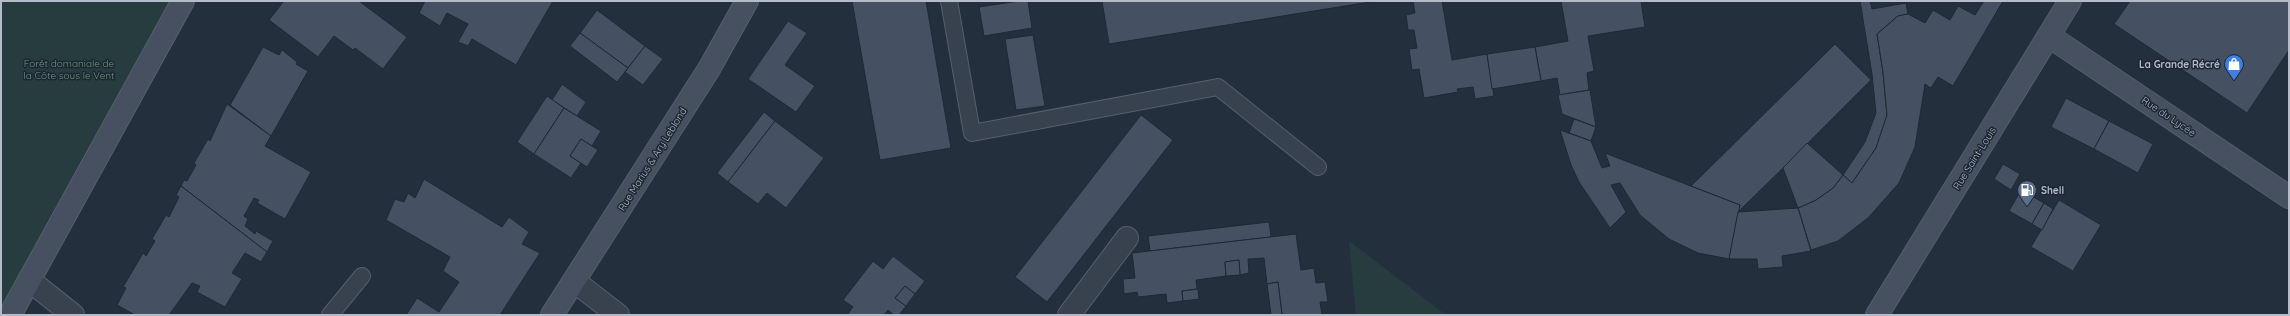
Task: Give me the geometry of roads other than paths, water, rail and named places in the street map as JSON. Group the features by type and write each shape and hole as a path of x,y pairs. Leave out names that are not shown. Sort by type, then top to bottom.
{"street":[{"path":"10,315 183,1"},
{"name":"Rue Marius & Ary Leblond","path":"552,315 709,69 747,1"},
{"name":"Rue Saint-Louis","path":"1877,315 2070,1"},
{"name":"Rue du Lycée","path":"2049,36 2289,197"},
{"path":"1069,315 1127,238"},
{"path":"30,280 73,315"},
{"path":"574,281 618,315"}],"lane":[{"path":"949,1 972,133 1218,87 1318,167"},
{"path":"330,315 362,276"}],"place":[{"name":"La Grande Récré","path":"2234,81"},
{"name":"Shell","path":"2027,207"}],"park label":[{"name":"Forêt domaniale de la Côte sous le Vent","path":"69,68"}]}
